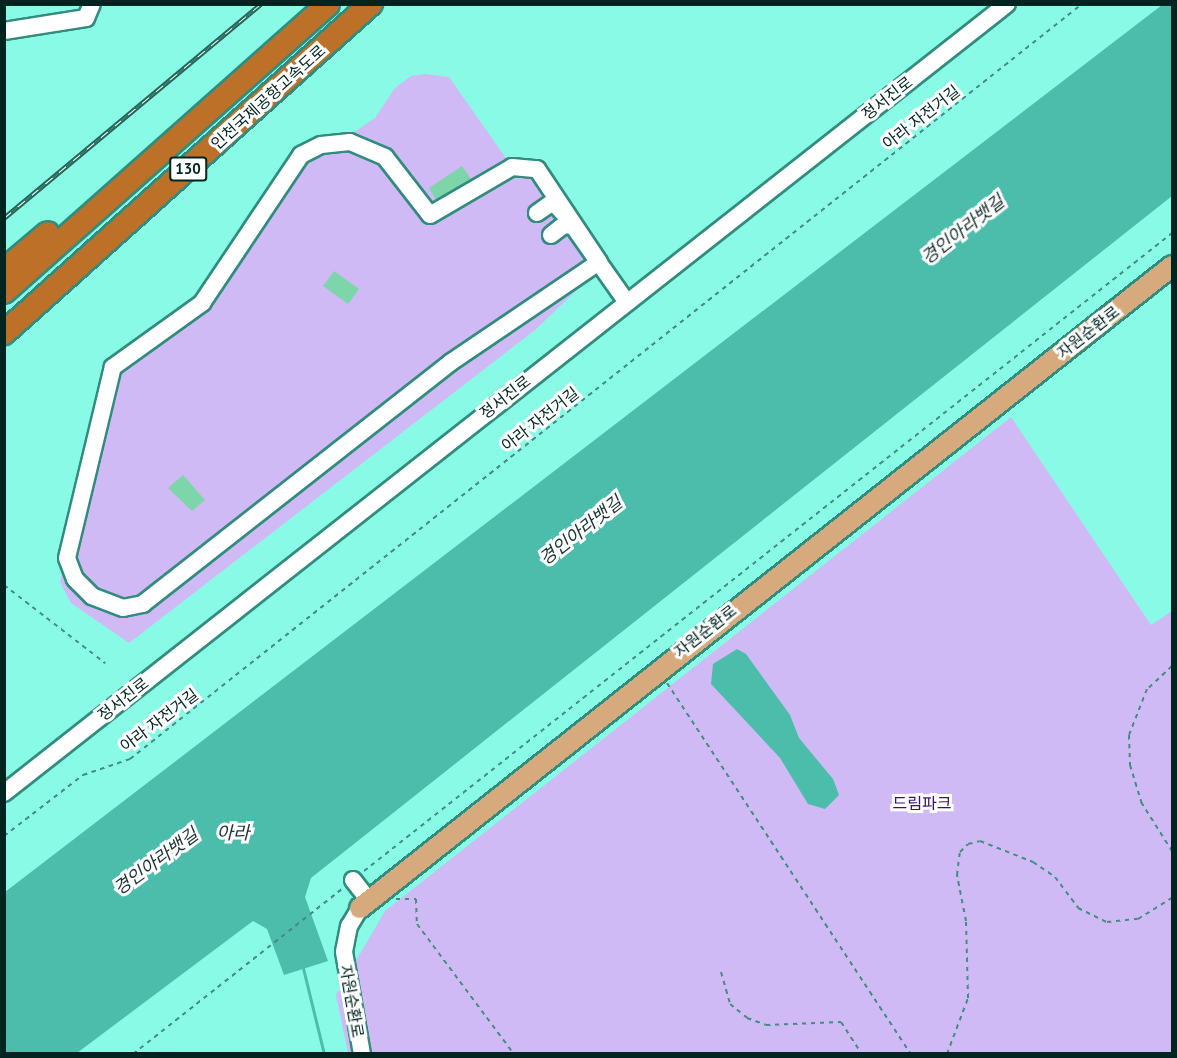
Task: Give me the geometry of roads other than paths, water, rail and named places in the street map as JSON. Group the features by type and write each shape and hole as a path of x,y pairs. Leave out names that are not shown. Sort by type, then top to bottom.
{"highway":[{"name":"인천국제공항고속도로","path":"4,292 328,4"},
{"name":"인천국제공항고속도로","path":"4,333 371,4"},
{"path":"4,270 64,219 147,163"}],"main road":[{"name":"자원순환로","path":"364,904 658,668 1173,266"}],"street":[{"path":"4,31 86,18 92,4"},
{"name":"정서진로","path":"4,793 626,301 1007,4"},
{"path":"565,221 545,177 525,165 512,167 430,215 393,165 363,145 321,145 301,155 202,303 112,367 67,558 75,579 112,605 143,603 450,363 599,262"},
{"path":"537,213 553,202 626,301"},
{"path":"353,880 364,904"},
{"name":"자원순환로","path":"362,1053 344,952 349,926 364,904"}],"water":[{"name":"아라","path":"1162,5 1172,5 1172,196 311,878 305,897 328,961 284,975 267,929 253,921 77,1053 5,1053 5,892"},
{"path":"737,649 746,654 790,715 799,738 833,779 839,795 825,809 808,804 780,758 711,684 713,664"}],"waterway":[{"path":"303,968 324,1054"}],"railway":[{"path":"4,218 261,4"}],"water label":[{"name":"경인아라뱃길","path":"963,230"},
{"name":"경인아라뱃길","path":"581,531"},
{"name":"경인아라뱃길","path":"156,862"}],"park label":[{"name":"드림파크","path":"922,803"}]}
